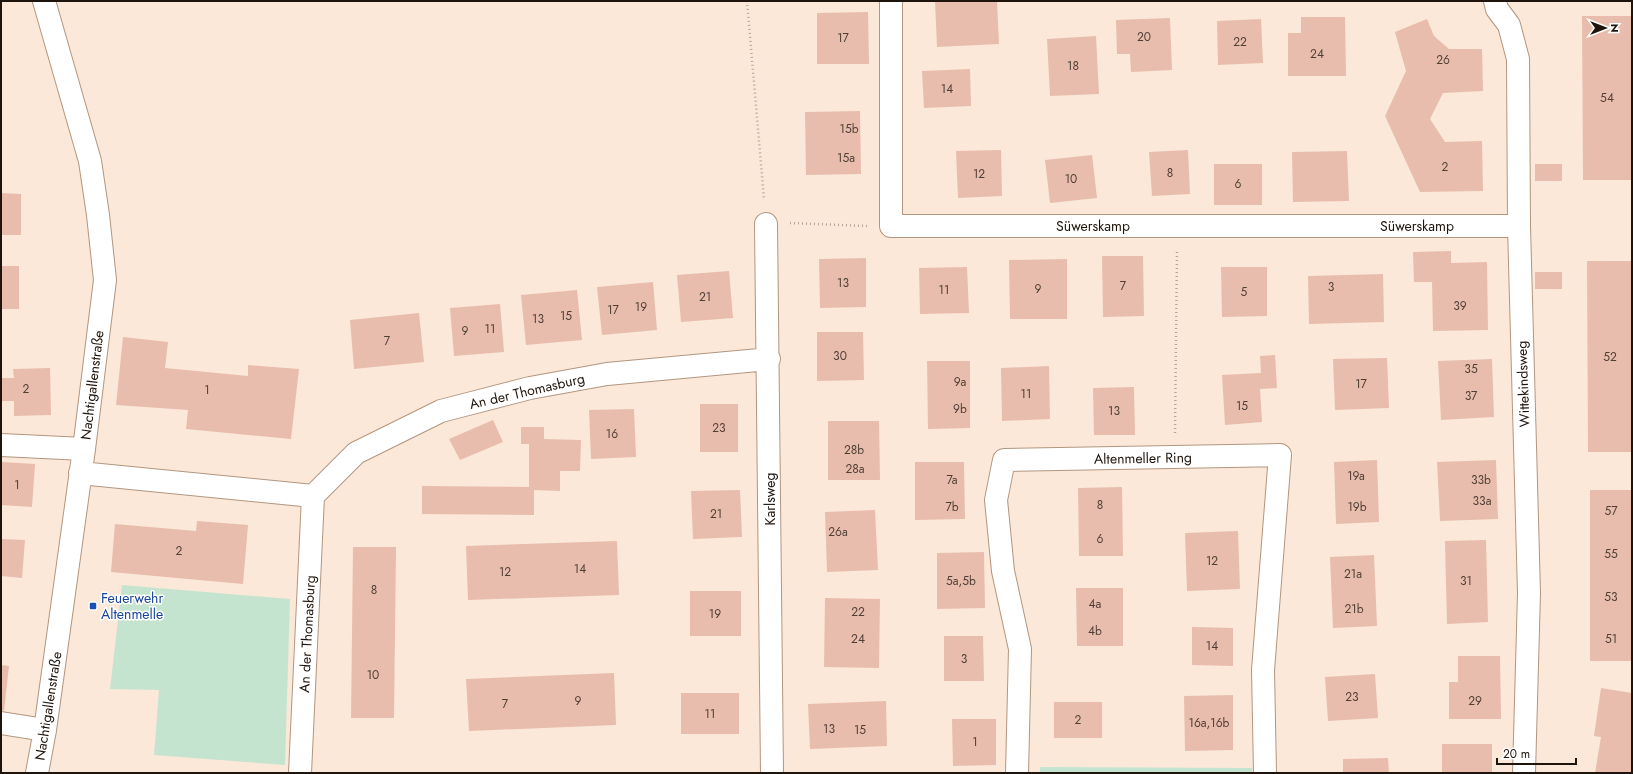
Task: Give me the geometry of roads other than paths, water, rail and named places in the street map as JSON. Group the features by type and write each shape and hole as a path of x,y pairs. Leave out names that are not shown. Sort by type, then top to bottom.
{"street":[{"name":"Nachtigallenstraße","path":"37,773 45,730 84,449 105,280 90,161 44,1"},
{"name":"Süwerskamp","path":"891,1 891,226 1519,226"},
{"name":"Wittekindsweg","path":"1495,1 1497,10 1509,25 1518,59 1519,226 1529,593 1524,773"},
{"name":"Karlsweg","path":"766,224 769,359 772,773"},
{"name":"An der Thomasburg","path":"300,773 314,496 356,453 441,411 530,388 607,374 769,359"},
{"path":"1,445 84,449"},
{"name":"Altenmeller Ring","path":"1018,773 1020,650 1003,571 996,500 1004,460 1280,455 1263,670 1265,773"},
{"path":"80,473 314,496"},
{"path":"1,723 45,730"}],"place":[{"name":"Feuerwehr Altenmelle","path":"93,606"}]}
